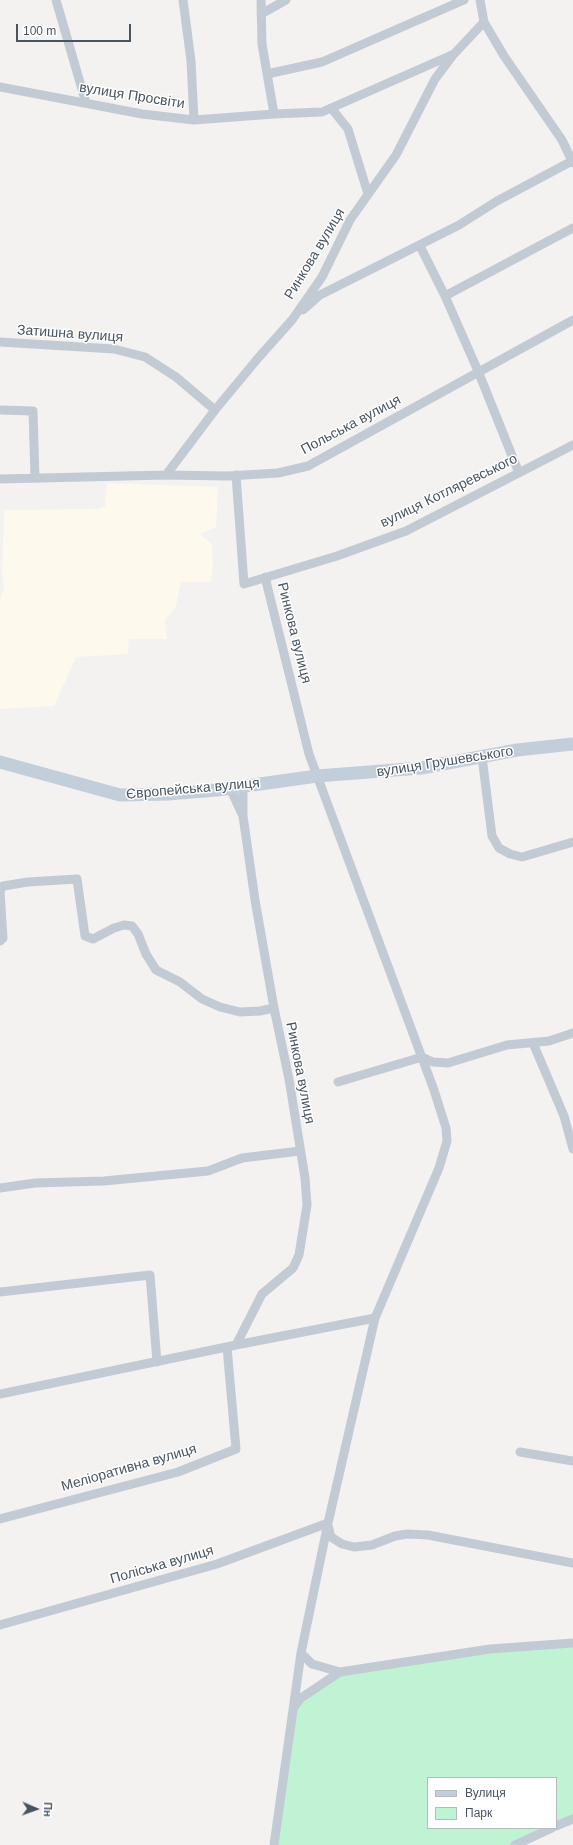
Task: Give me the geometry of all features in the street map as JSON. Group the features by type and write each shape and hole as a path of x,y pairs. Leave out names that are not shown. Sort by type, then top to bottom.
{"main road":[{"name":"вулиця Грушевського","path":"317,776 421,768 482,757 573,744"},
{"name":"Європейська вулиця","path":"0,762 120,795 168,794 230,788 317,776"}],"street":[{"path":"56,0 86,103"},
{"path":"183,0 191,61 194,120"},
{"path":"261,0 262,44 274,114"},
{"path":"261,14 286,0"},
{"path":"267,74 322,62 464,0"},
{"path":"292,320 320,295 460,225 498,201 573,162 562,140 508,63 484,22 480,0"},
{"name":"Ринкова вулиця","path":"166,475 215,410 292,320 322,276 350,220 396,155 435,79 454,54 484,22"},
{"name":"вулиця Просвіти","path":"0,87 142,114 194,120 322,112 332,109 348,100 454,54"},
{"path":"332,109 348,129 368,194"},
{"path":"445,296 573,228"},
{"path":"420,246 445,296 478,371 519,473"},
{"name":"Польська вулиця","path":"0,479 236,475 278,473 308,466 573,320"},
{"name":"Затишна вулиця","path":"0,342 114,349 145,357 176,377 215,410"},
{"path":"0,410 33,412 35,478"},
{"name":"вулиця Котляревського","path":"265,577 337,556 406,531 573,445"},
{"name":"Ринкова вулиця","path":"236,475 244,584 265,577 309,754 422,1057 446,1128 447,1141 445,1154 375,1318 328,1523 301,1653 274,1845"},
{"path":"482,757 492,836 499,848 510,854 522,857 573,842"},
{"path":"243,786 243,816"},
{"name":"Ринкова вулиця","path":"230,788 243,816 254,900 274,1008 289,1078 305,1178 307,1205 299,1255 293,1268 262,1294 232,1346"},
{"path":"0,941 3,938 0,891 4,886 28,882 77,879 85,936 93,939 114,928 124,925 132,926 138,934 146,954 156,970 180,982 202,999 220,1007 240,1012 260,1011 274,1008"},
{"path":"338,1082 422,1057 434,1062 448,1063 507,1045 549,1041 573,1033"},
{"path":"533,1042 564,1116 573,1149"},
{"path":"0,1188 35,1183 104,1181 208,1171 242,1158 300,1151"},
{"path":"0,1292 150,1275 158,1362"},
{"path":"0,1394 375,1318"},
{"name":"Меліоративна вулиця","path":"0,1519 178,1472 236,1449 232,1346"},
{"path":"520,1452 573,1461"},
{"path":"328,1523 331,1537 342,1544 354,1547 372,1545 395,1536 408,1534 428,1535 573,1562"},
{"name":"Поліська вулиця","path":"0,1625 216,1564 328,1523"},
{"path":"301,1653 312,1664 340,1672 490,1649 573,1643"},
{"path":"294,1706 301,1698 340,1672"},
{"path":"557,1826 573,1819"},
{"path":"515,1845 550,1829"}],"shaded area":[{"path":"107,483 218,487 216,527 200,534 212,544 213,564 211,582 181,582 176,606 165,621 167,639 129,639 128,654 76,657 54,706 0,709 0,600 4,588 2,574 4,510 95,509 105,507"}],"green space":[{"path":"573,1643 573,1819 557,1826 557,1777 427,1777 427,1829 550,1829 515,1845 274,1845 294,1707 340,1672"}]}
